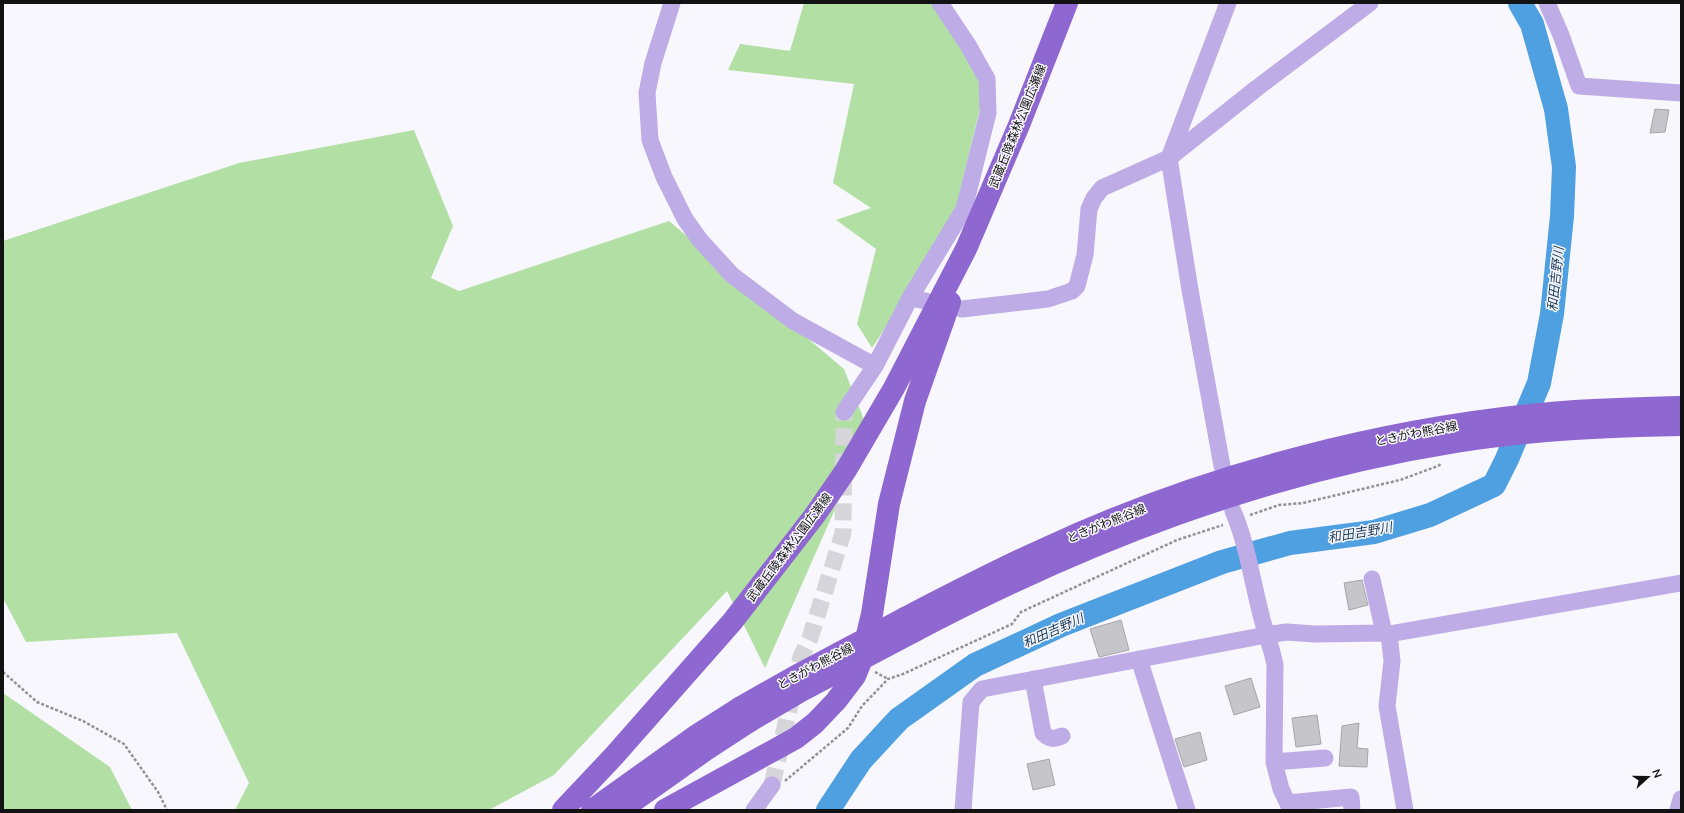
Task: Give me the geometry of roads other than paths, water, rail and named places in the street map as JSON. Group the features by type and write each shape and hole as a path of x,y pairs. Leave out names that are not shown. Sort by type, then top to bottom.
{"main road":[{"name":"武蔵丘陵森林公園広瀬線","path":"563,810 613,757 732,622 846,470 894,388 966,249 1067,3"},
{"name":"武蔵丘陵森林公園広瀬線","path":"665,810 796,738 827,711 855,676 860,664 872,614 889,504 915,401 945,320 966,249"},
{"name":"ときがわ熊谷線","path":"592,810 698,735 801,691 909,625 966,604 1052,564 1118,536 1218,499 1461,433 1681,407"},
{"name":"ときがわ熊谷線","path":"1574,420 1681,424"},
{"name":"ときがわ熊谷線","path":"621,810 707,749 746,714"}],"street":[{"path":"672,3 653,62 648,93 650,140 664,177 685,219 700,240 732,275 792,321 875,366"},
{"path":"844,412 875,366 910,298 964,209 988,113 987,79 968,44 940,3"},
{"path":"1222,466 1190,290 1169,158 1228,3"},
{"path":"962,309 1048,299 1072,291 1076,286 1085,255 1089,209 1094,198 1102,188 1169,158 1257,88 1370,3"},
{"path":"1547,3 1561,35 1579,86 1681,94"},
{"path":"910,298 926,301"},
{"path":"1236,520 1275,665 1274,762 1281,789 1289,807 1351,797 1352,810"},
{"path":"1372,579 1392,661 1387,706 1405,810"},
{"path":"963,810 971,702 982,689 1266,635 1287,632 1314,634 1386,633 1681,583"},
{"path":"1139,659 1187,810"},
{"path":"1033,679 1043,734 1047,738 1053,739 1062,736"},
{"path":"1274,762 1325,758"},
{"path":"754,810 772,785"},
{"path":"1678,810 1681,799"}],"waterway":[{"name":"和田吉野川","path":"828,810 861,760 899,719 975,665 1061,625 1222,562 1290,543 1374,532 1430,515 1494,485 1507,459 1539,383 1552,314 1562,216 1564,167 1556,109 1532,24 1520,3"}],"tunnel":[{"path":"772,785 801,657 810,638 843,533 844,412"}]}
